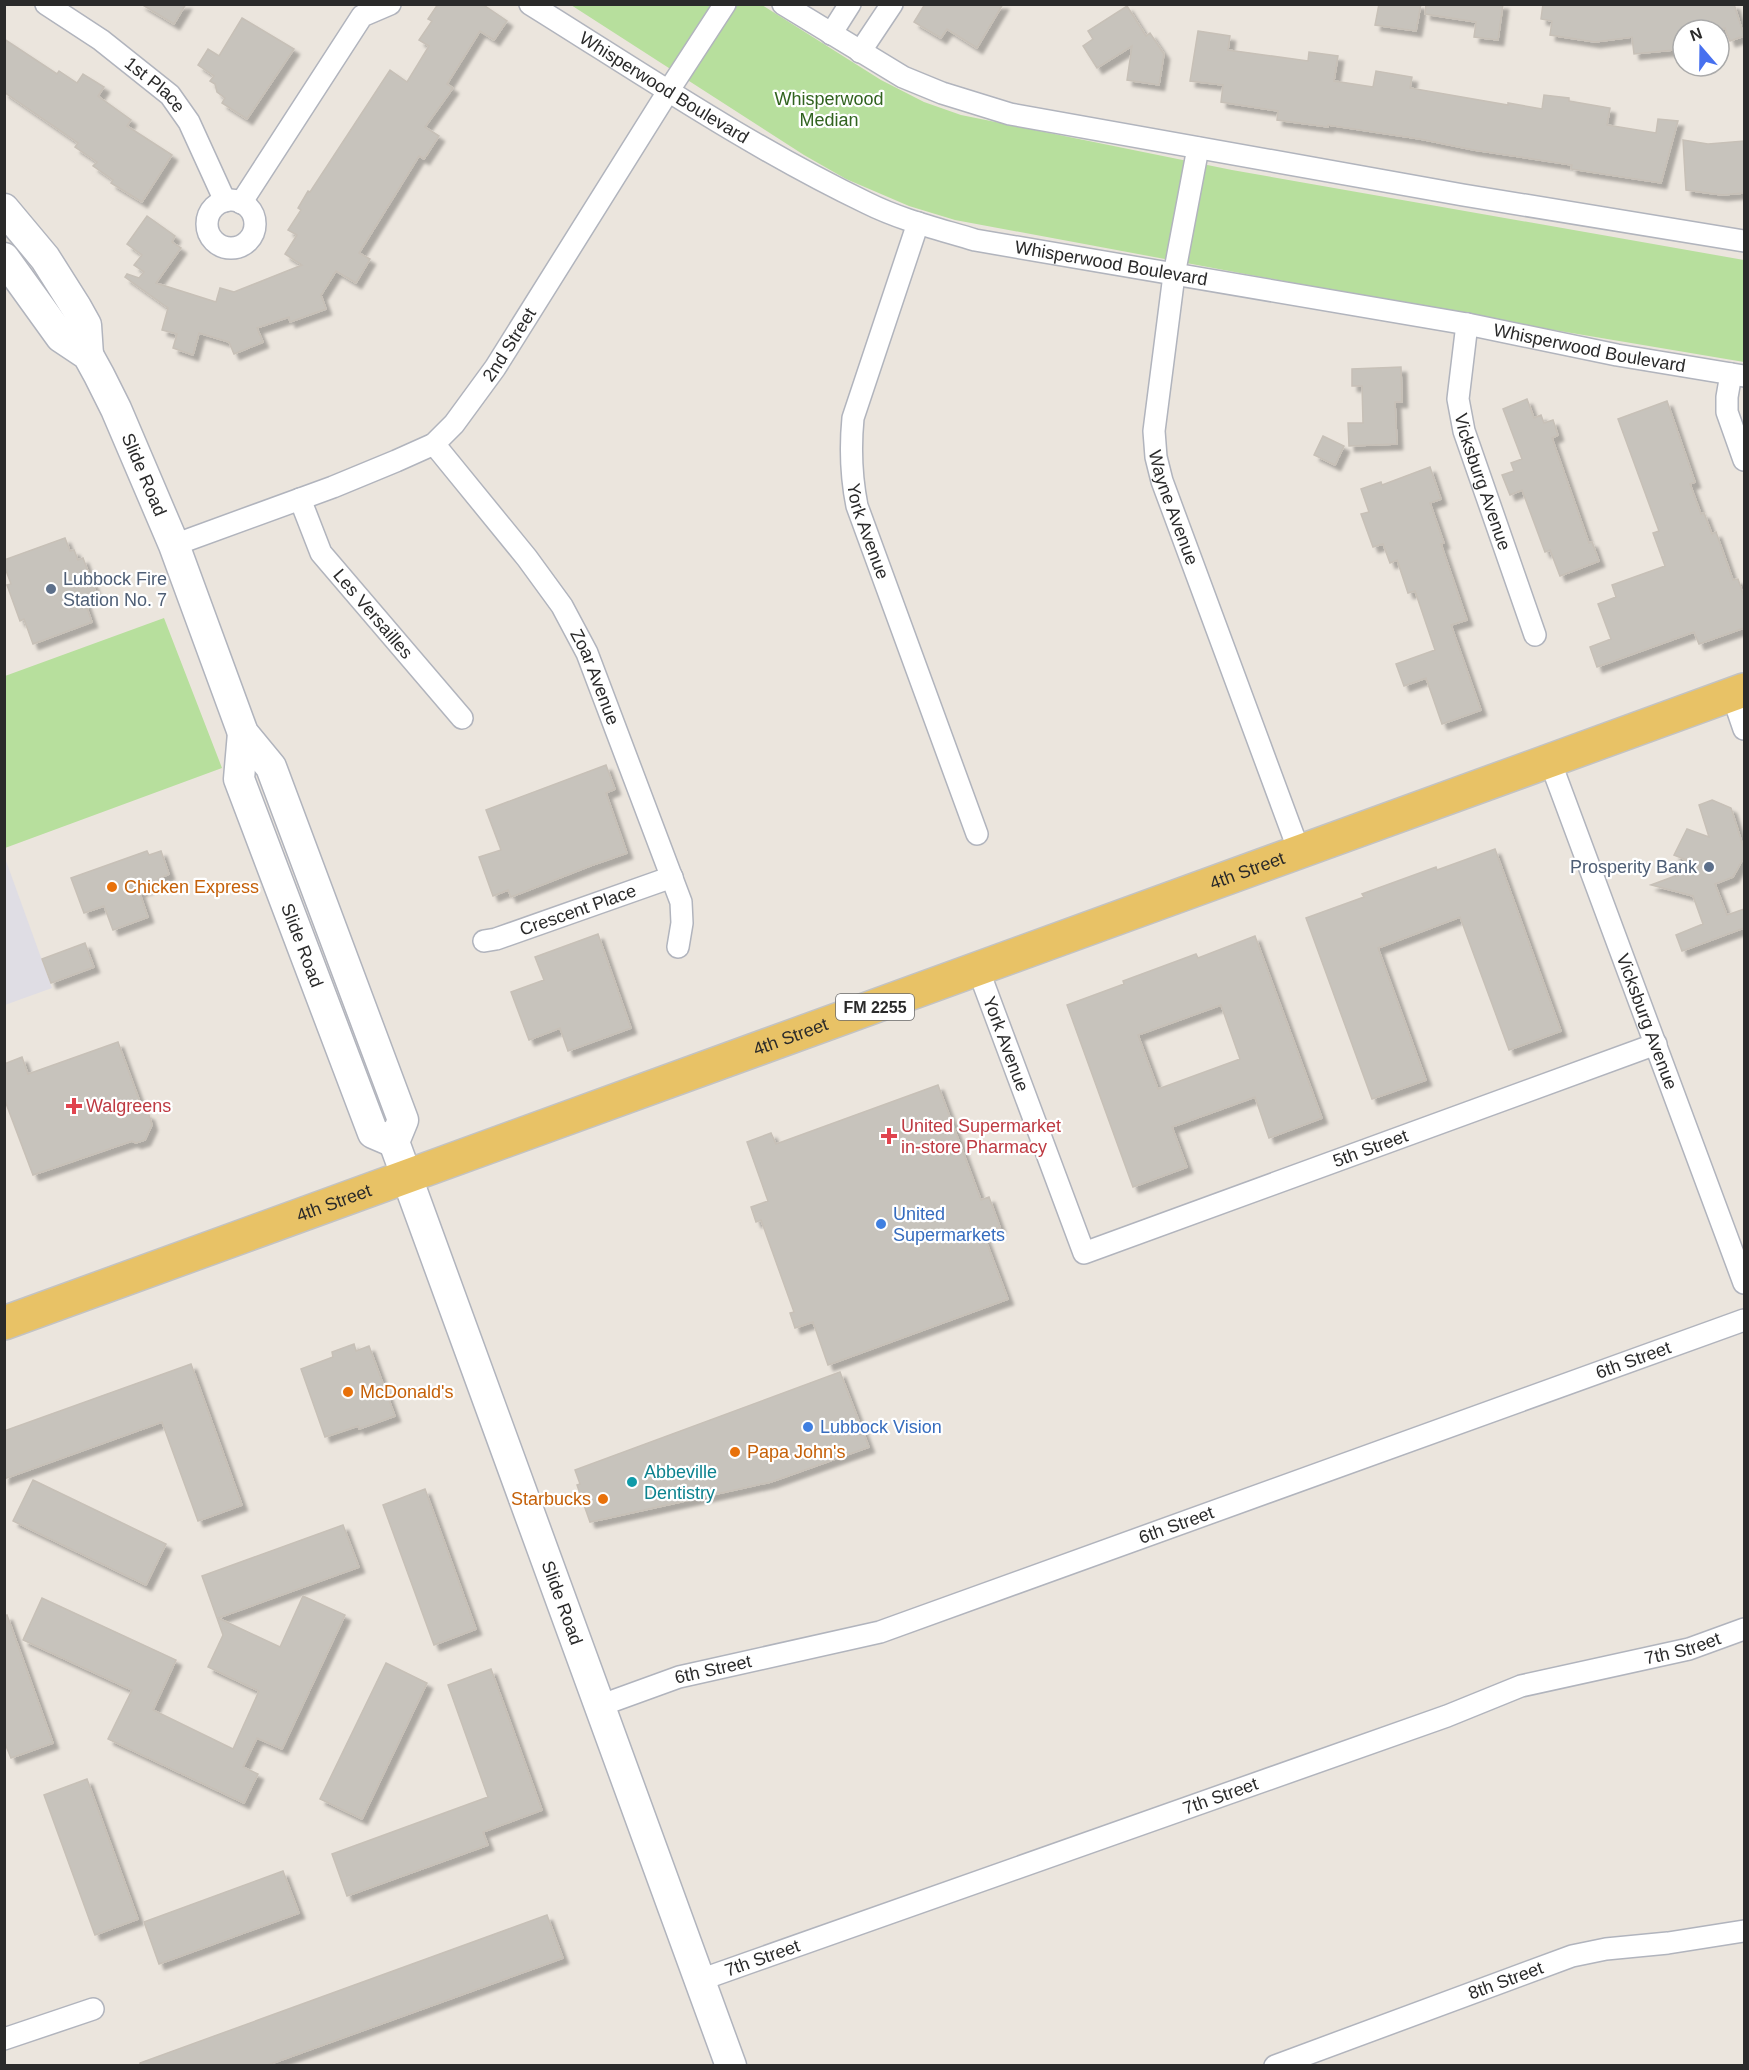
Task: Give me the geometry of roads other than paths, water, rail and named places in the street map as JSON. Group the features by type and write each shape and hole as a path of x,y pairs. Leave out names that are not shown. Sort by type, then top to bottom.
{"main road":[{"name":"Slide Road","path":"4,209 45,258 86,325 88,356 116,409 174,545 243,733 271,767 403,1120 394,1142 731,2066"},
{"name":"Slide Road","path":"4,258 61,337 88,356"},
{"name":"4th Street","path":"4,1323 1738,692"}],"street":[{"name":"1st Place","path":"45,4 101,40 170,95 189,122 233,202 361,10 390,4"},
{"name":"Whisperwood Boulevard","path":"530,4 776,154 868,204 918,223 975,240 1467,324 1617,355 1738,375"},
{"name":"2nd Street","path":"174,545 333,487 434,444 454,424 495,368 725,4"},
{"path":"783,4 903,77 942,93 1010,114 1744,241"},
{"path":"831,34 850,4"},
{"path":"860,52 892,4"},
{"name":"Wayne Avenue","path":"1198,148 1174,275 1154,431 1156,458 1299,851"},
{"name":"York Avenue","path":"918,223 853,418 850,448 852,480 857,506 977,834"},
{"name":"Vicksburg Avenue","path":"1467,324 1458,399 1464,432 1535,635"},
{"path":"1738,375 1727,397 1727,412 1744,460"},
{"name":"Zoar Avenue","path":"434,444 527,558 562,606 587,653 681,902 682,923 678,947"},
{"name":"Les Versailles","path":"300,499 321,553 462,718"},
{"path":"1738,692 1744,729"},
{"name":"Vicksburg Avenue","path":"1550,761 1744,1283"},
{"name":"Crescent Place","path":"484,941 496,939 672,878"},
{"name":"York Avenue","path":"978,969 1084,1253"},
{"name":"5th Street","path":"1084,1253 1656,1044"},
{"name":"6th Street","path":"599,1706 679,1677 880,1632 1744,1320"},
{"name":"7th Street","path":"700,1980 1447,1716 1521,1686 1689,1649 1744,1629"},
{"name":"8th Street","path":"1275,2066 1572,1956 1606,1948 1668,1943 1744,1930"},
{"path":"4,2039 93,2009"}],"place":[{"name":"Lubbock Fire Station No. 7","path":"51,589"},
{"name":"Prosperity Bank","path":"1709,867"},
{"name":"Chicken Express","path":"112,887"},
{"name":"Walgreens","path":"74,1106"},
{"name":"United Supermarket in-store Pharmacy","path":"889,1136"},
{"name":"United Supermarkets","path":"881,1224"},
{"name":"McDonald's","path":"348,1392"},
{"name":"Lubbock Vision","path":"808,1427"},
{"name":"Papa John's","path":"735,1452"},
{"name":"Abbeville Dentistry","path":"632,1482"},
{"name":"Starbucks","path":"603,1499"}],"park label":[{"name":"Whisperwood Median","path":"829,109"}]}
